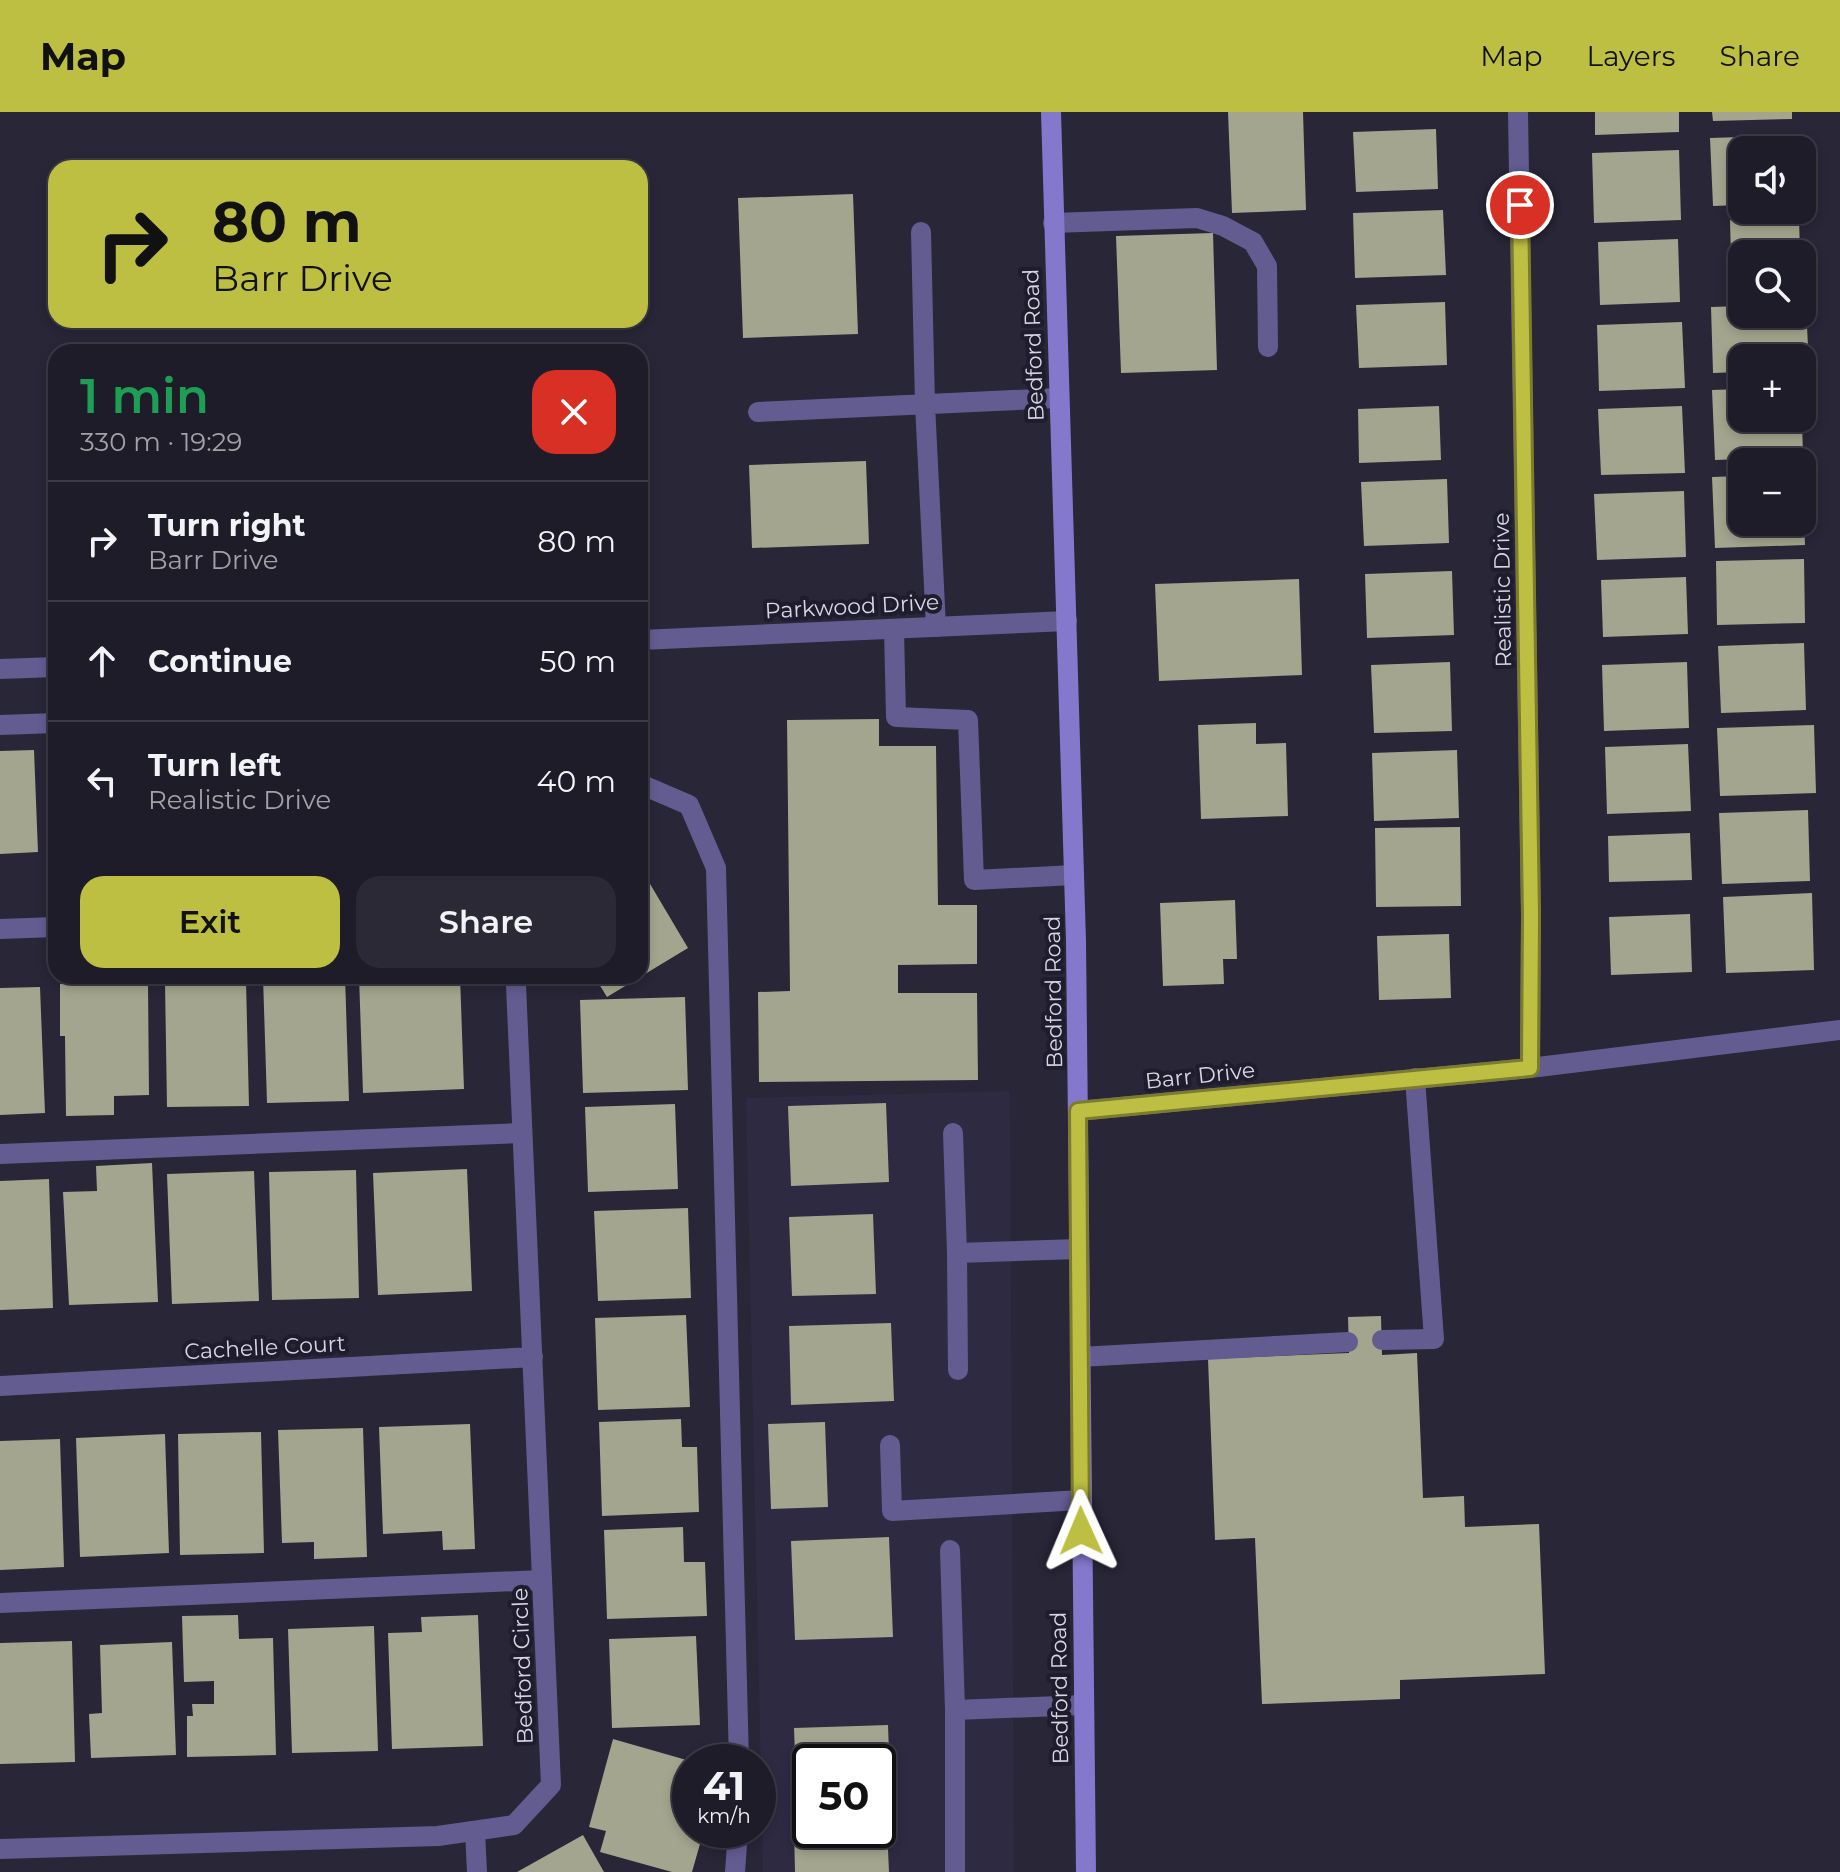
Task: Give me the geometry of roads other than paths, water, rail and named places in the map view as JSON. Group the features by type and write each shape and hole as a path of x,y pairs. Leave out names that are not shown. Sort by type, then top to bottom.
{"main road":[{"name":"Bedford Road","path":"1051,112 1074,875 1086,1872"}],"street":[{"name":"Realistic Drive","path":"1518,112 1531,899 1530,1068"},
{"path":"1053,223 1197,218 1223,226 1253,242 1267,266 1268,347"},
{"path":"921,232 925,404 936,627"},
{"path":"758,412 1058,398"},
{"name":"Parkwood Drive","path":"648,640 1067,621"},
{"path":"894,629 896,717 968,720 974,880 1074,875"},
{"path":"0,669 48,667"},
{"path":"0,725 48,723"},
{"path":"648,787 689,805 716,868 739,1744"},
{"path":"0,929 48,927"},
{"name":"Bedford Circle","path":"0,1849 423,1837 475,1831 514,1825 551,1785 516,984"},
{"name":"Barr Drive","path":"1078,1111 1530,1068 1840,1030"},
{"path":"1382,1340 1434,1339 1415,1078"},
{"path":"0,1154 522,1133"},
{"path":"953,1133 958,1370"},
{"path":"957,1253 1079,1249"},
{"path":"1080,1357 1348,1342"},
{"name":"Cachelle Court","path":"0,1386 533,1357"},
{"path":"890,1445 892,1511 1081,1500"},
{"path":"950,1550 955,1710 955,1872"},
{"path":"0,1603 542,1580"},
{"path":"955,1710 1084,1705"},
{"path":"475,1831 477,1872"},
{"path":"735,1872 737,1848"}]}
